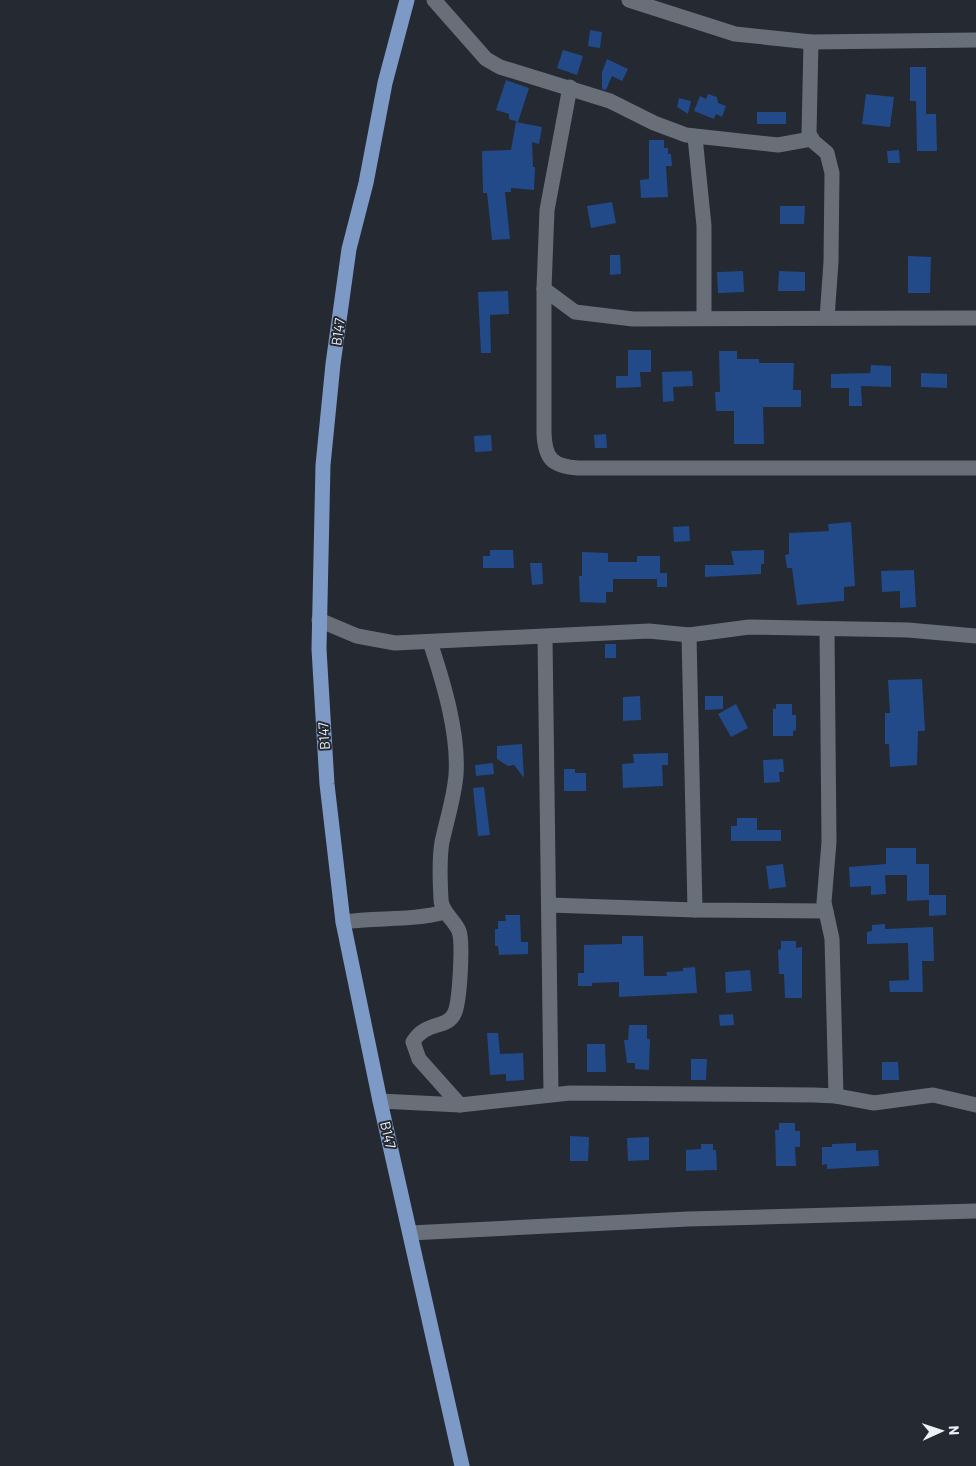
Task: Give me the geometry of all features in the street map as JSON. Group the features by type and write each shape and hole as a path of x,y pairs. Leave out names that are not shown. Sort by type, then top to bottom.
{"main road":[{"name":"B147","path":"407,0 386,82 366,182 349,249 337,335 323,465 319,620 327,784 343,922 380,1101 462,1466"}],"street":[{"path":"434,0 486,59 500,67 570,87 610,101 654,123 695,137 778,145 811,139"},
{"path":"628,0 735,34 811,42 976,40"},
{"path":"811,42 807,124 811,139 827,154 832,173 831,262 826,318"},
{"path":"570,87 547,210 544,289 544,442 549,456 558,465 578,468 976,468"},
{"path":"695,137 704,226 704,318"},
{"path":"544,289 570,310 596,316 655,320 704,318 976,318"},
{"path":"319,620 368,639 395,642 430,642 649,631 689,635 749,627 908,630 976,636"},
{"path":"826,629 828,842 825,887 826,911 832,939 836,1096"},
{"path":"689,635 695,910"},
{"path":"545,637 551,1094"},
{"path":"430,642 442,679 456,757 455,789 441,850 441,902 445,912 460,933 460,968 456,1008 449,1021 425,1028 417,1034 412,1042 419,1059 460,1105"},
{"path":"549,905 695,910 826,911"},
{"path":"343,922 376,918 413,919 445,912"},
{"path":"380,1101 460,1105 551,1094 836,1096 874,1102 933,1095 976,1105"},
{"path":"410,1233 688,1220 976,1211"}],"building":[{"path":"590,30 602,32 600,48 588,46"},
{"path":"563,50 583,56 577,75 557,68"},
{"path":"607,59 628,69 622,81 612,76 606,90 602,89 602,72"},
{"path":"910,67 926,67 926,114 936,114 937,151 917,151 916,101 910,101"},
{"path":"506,80 529,88 518,122 509,119 509,114 496,110"},
{"path":"708,94 717,97 718,103 726,106 722,117 716,114 714,119 694,111 700,96 706,99"},
{"path":"866,94 894,97 890,127 862,124"},
{"path":"679,98 691,101 688,114 677,107"},
{"path":"757,112 786,112 786,124 757,124"},
{"path":"516,122 542,127 539,144 532,142 533,167 535,167 534,190 511,188 511,192 505,192 510,239 492,240 487,193 483,193 482,151 511,150"},
{"path":"649,140 664,140 664,148 668,148 668,154 671,154 672,166 666,166 668,197 641,198 640,180 649,179"},
{"path":"899,150 900,163 888,163 887,151"},
{"path":"612,202 616,223 591,228 587,206"},
{"path":"780,206 805,206 804,224 780,224"},
{"path":"610,255 620,255 621,274 610,275"},
{"path":"908,256 931,257 930,293 908,293"},
{"path":"743,271 744,292 718,293 717,272"},
{"path":"779,271 805,272 805,291 778,291"},
{"path":"508,291 509,314 490,315 491,353 481,353 478,292"},
{"path":"628,350 651,350 651,372 640,372 641,387 616,388 616,376 628,376"},
{"path":"719,351 737,351 737,359 759,359 759,363 794,363 793,390 801,390 801,407 763,407 764,444 734,444 734,411 716,411 715,392 720,392"},
{"path":"871,365 891,366 891,387 861,386 862,406 849,406 849,388 831,388 831,374 870,373"},
{"path":"692,371 693,386 673,387 674,401 663,402 662,372"},
{"path":"921,373 947,374 947,388 921,387"},
{"path":"606,434 607,448 595,448 594,435"},
{"path":"491,435 492,451 475,452 474,436"},
{"path":"851,522 855,586 844,587 844,601 797,605 792,568 787,568 785,555 789,554 789,533 829,531 828,524"},
{"path":"689,526 690,541 674,542 673,527"},
{"path":"490,550 513,550 514,568 483,568 483,556 490,556"},
{"path":"764,550 764,564 761,564 761,574 705,577 705,565 734,565 731,551"},
{"path":"582,552 608,553 608,562 637,562 637,556 660,556 660,573 667,573 667,587 657,587 657,579 613,579 613,592 606,592 606,603 580,602 579,576 582,576"},
{"path":"530,563 542,563 543,584 532,585"},
{"path":"914,570 916,607 900,608 900,591 882,592 881,571"},
{"path":"605,644 616,644 616,658 605,658"},
{"path":"922,679 925,731 918,731 917,765 890,767 889,744 885,744 885,713 890,713 888,680"},
{"path":"640,696 641,720 623,721 623,697"},
{"path":"705,696 723,696 723,709 705,710"},
{"path":"736,704 748,728 731,737 718,714"},
{"path":"776,704 792,704 792,715 796,715 796,730 793,731 793,736 773,736 773,708 776,709"},
{"path":"522,744 524,778 514,765 508,766 497,759 497,746"},
{"path":"668,753 668,765 662,765 663,786 623,788 622,764 634,763 633,754"},
{"path":"783,759 784,772 779,772 780,782 764,783 763,760"},
{"path":"493,763 494,774 476,776 475,765"},
{"path":"564,769 575,769 575,773 586,773 586,791 564,791"},
{"path":"484,787 490,835 478,836 473,788"},
{"path":"737,818 757,818 757,830 781,830 781,841 731,841 731,826 737,826"},
{"path":"886,848 916,848 916,864 929,864 929,900 907,901 907,875 885,875 886,894 871,895 871,886 850,887 849,867 886,864"},
{"path":"783,864 786,887 769,889 766,866"},
{"path":"929,895 946,895 946,915 929,916"},
{"path":"505,915 520,915 521,942 528,942 528,954 499,955 498,946 495,946 495,929 498,929 498,921 506,921"},
{"path":"885,924 885,929 933,927 934,961 922,961 923,992 890,992 889,981 909,980 908,943 867,944 867,932 872,931 872,925"},
{"path":"622,936 643,936 644,976 667,976 666,972 683,971 683,968 695,967 697,993 619,997 619,982 592,983 592,986 578,986 578,973 584,973 584,945 622,944"},
{"path":"781,941 796,941 796,948 802,947 802,998 785,998 784,974 779,974 778,950 781,949"},
{"path":"750,970 752,991 726,993 725,972"},
{"path":"733,1014 734,1025 720,1026 719,1015"},
{"path":"629,1025 647,1025 647,1039 650,1039 649,1070 635,1069 635,1063 627,1063 624,1040 628,1040"},
{"path":"487,1033 498,1033 500,1054 523,1053 524,1080 506,1081 506,1074 490,1075"},
{"path":"587,1044 605,1044 606,1072 587,1072"},
{"path":"691,1059 707,1059 706,1080 691,1080"},
{"path":"882,1062 898,1062 899,1080 882,1080"},
{"path":"779,1123 795,1123 795,1131 800,1131 800,1147 795,1147 796,1166 776,1166 775,1130 779,1130"},
{"path":"570,1136 589,1137 588,1161 570,1161"},
{"path":"649,1137 649,1160 628,1161 627,1138"},
{"path":"856,1143 856,1151 878,1150 879,1166 827,1169 827,1164 822,1165 822,1147 832,1147 832,1144"},
{"path":"701,1144 713,1144 713,1150 716,1150 717,1170 686,1171 686,1150 701,1149"}]}
